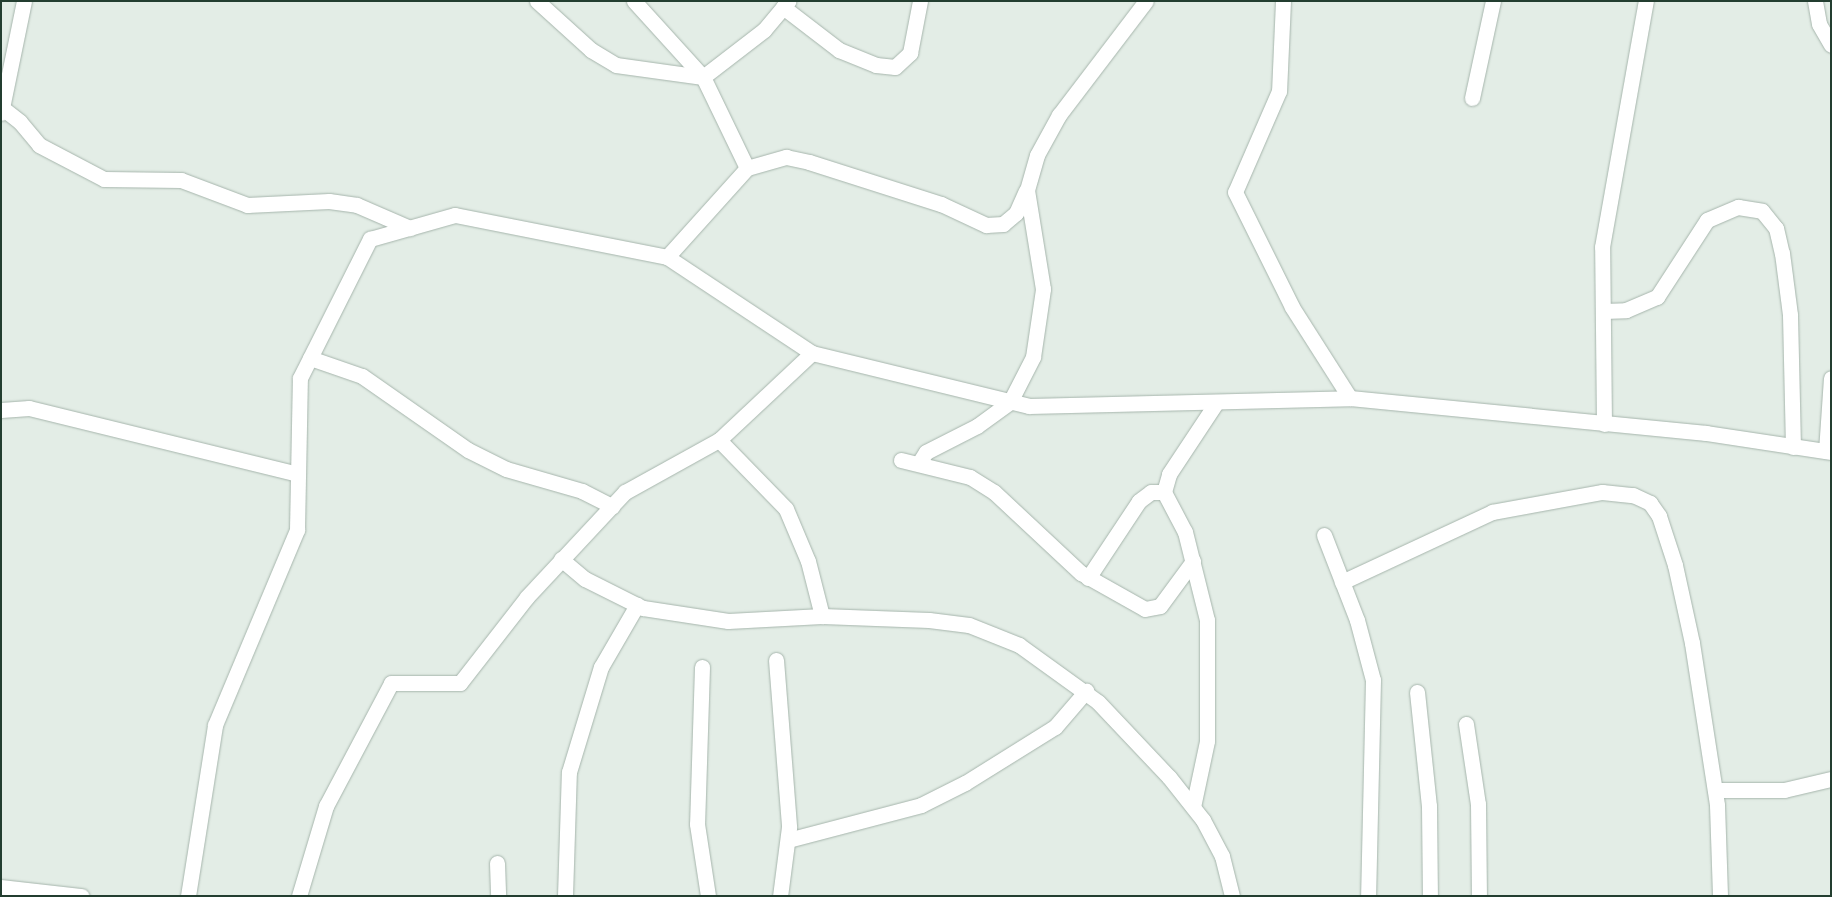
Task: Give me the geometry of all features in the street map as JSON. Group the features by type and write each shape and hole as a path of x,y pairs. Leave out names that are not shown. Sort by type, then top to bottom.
{"street":[{"path":"537,1 591,50 616,65 703,77 764,30 786,4 839,50 876,65 895,67 910,53 920,1"},
{"path":"634,1 703,77 747,168"},
{"path":"666,257 747,168 786,157 809,162 941,204 986,225 1003,224 1016,213 1027,190 1037,155 1059,114 1146,1"},
{"path":"1283,1 1279,91 1235,192 1292,307 1350,398"},
{"path":"1472,98 1493,1"},
{"path":"1604,424 1602,247 1646,1"},
{"path":"1815,1 1819,24 1831,46"},
{"path":"26,3 2,109 39,145 104,179 181,180 247,205 329,201 357,205 410,228"},
{"path":"919,463 926,452 977,426 1010,402 1033,357 1042,304 1040,252 1027,190"},
{"path":"1603,311 1626,310 1657,296 1707,220 1738,207 1762,211 1776,228 1782,253 1790,315 1793,446"},
{"path":"188,896 215,725 297,530 300,378 370,240 455,215 666,257 812,353 1029,406 1216,403 1350,398 1604,424 1793,446 1828,452 1831,378"},
{"path":"299,896 326,806 392,683 460,683 561,559 625,492 719,440 812,353"},
{"path":"310,358 362,376 468,450 506,469 582,490 612,506"},
{"path":"1193,807 1207,741 1210,698 1207,620 1193,561 1164,492 1170,474 1216,403"},
{"path":"1,410 29,408 298,474"},
{"path":"719,440 786,509 808,561 822,616"},
{"path":"901,460 970,477 994,492 1088,578 1151,610 1160,606 1193,561"},
{"path":"1088,578 1139,501 1151,492 1164,492"},
{"path":"1342,582 1492,512 1602,492 1644,499 1660,516 1675,565 1715,790 1720,896"},
{"path":"1324,535 1342,582 1373,680 1368,896"},
{"path":"561,559 585,579 637,605 728,621 822,616 969,626 1042,658 1086,691 1193,807 1222,856 1232,896"},
{"path":"565,896 569,772 601,667 637,605"},
{"path":"776,660 788,761 788,840 780,896"},
{"path":"702,667 697,824 708,896"},
{"path":"788,840 921,805 965,783 1055,727 1086,691"},
{"path":"1417,692 1429,806 1430,896"},
{"path":"1466,724 1478,804 1479,896"},
{"path":"1715,790 1784,790 1831,779"},
{"path":"497,863 498,896"},
{"path":"1,887 81,896"}]}
